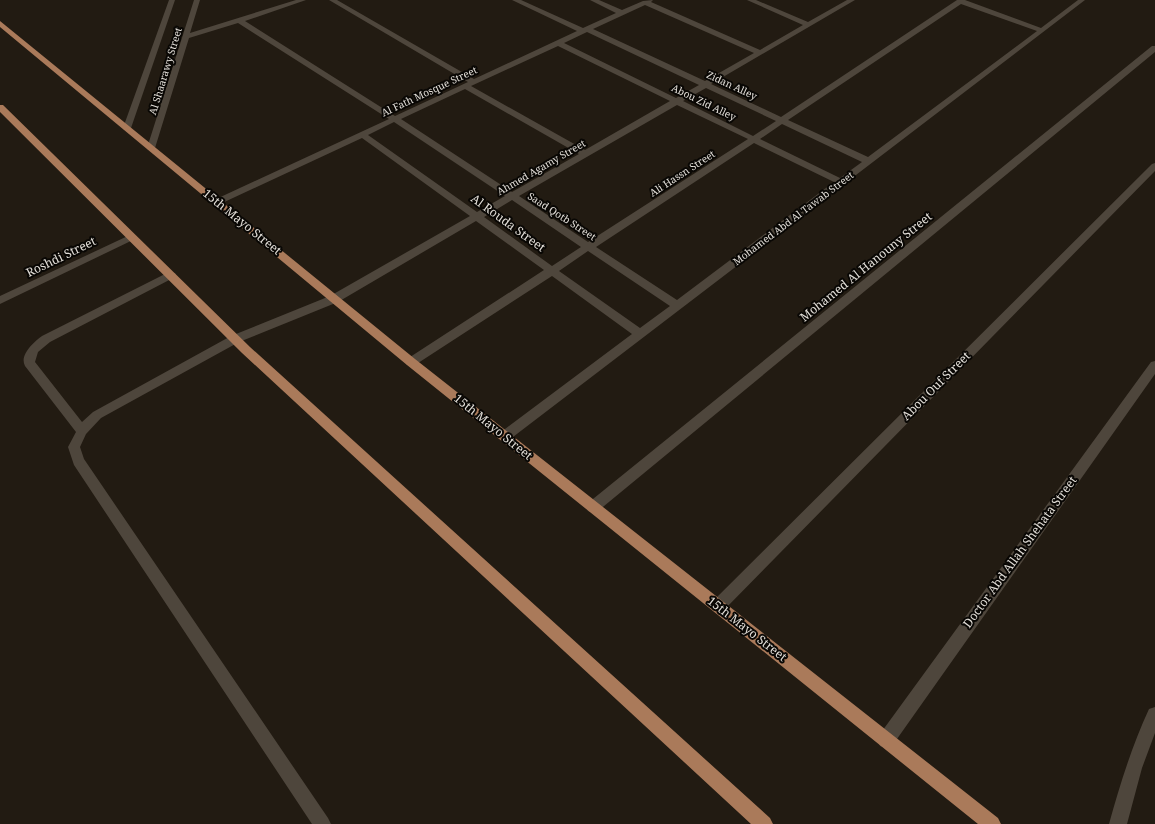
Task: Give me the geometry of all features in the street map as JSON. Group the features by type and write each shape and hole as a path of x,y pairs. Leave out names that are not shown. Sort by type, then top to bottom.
{"main road":[{"name":"15th Mayo Street","path":"0,24 411,362 992,824"},
{"path":"1,110 235,339 764,824"}],"street":[{"name":"Al Shaarawy Street","path":"127,128 172,0"},
{"name":"Al Shaarawy Street","path":"151,148 197,0"},
{"path":"186,37 302,0"},
{"path":"332,0 473,82"},
{"name":"Zidan Alley","path":"515,0 585,30 868,161"},
{"path":"593,0 622,13"},
{"path":"750,0 809,25"},
{"name":"Ahmed Agamy Street","path":"82,431 97,416 235,339 334,299 852,0"},
{"name":"Mohamed Abd Al Tawab Street","path":"504,436 1082,0"},
{"path":"647,1 760,53"},
{"name":"Al Fath Mosque Street","path":"217,202 647,1"},
{"path":"961,1 1041,30"},
{"name":"Ali Hassn Street","path":"411,362 754,139 961,1"},
{"name":"Saad Qotb Street","path":"239,20 395,119 677,305"},
{"name":"Abou Zid Alley","path":"558,43 840,182"},
{"name":"Mohamed Al Hanouny Street","path":"593,506 1155,48"},
{"path":"465,86 585,154"},
{"name":"Al Rouda Street","path":"362,134 640,334"},
{"name":"Abou Ouf Street","path":"718,606 1155,166"},
{"name":"Roshdi Street","path":"1,297 132,237"},
{"path":"171,275 46,339 33,351 29,363 82,431 74,447 78,461 322,824"},
{"name":"Doctor Abd Allah Shehata Street","path":"886,740 1155,365"},
{"path":"1118,824 1129,780 1148,728 1155,715"}]}
